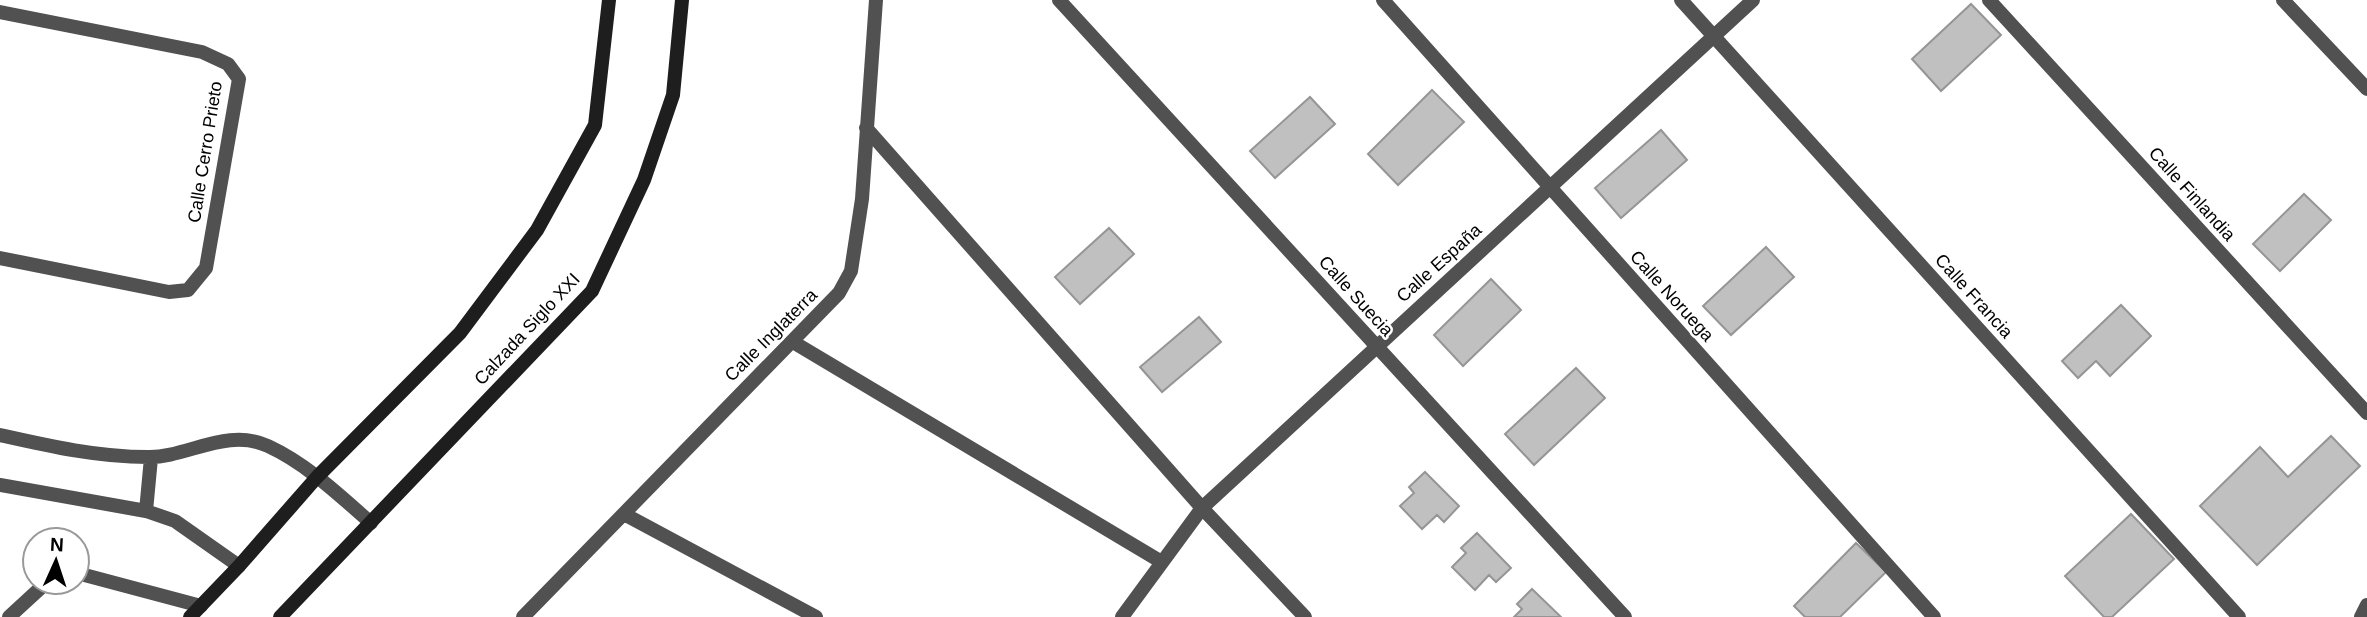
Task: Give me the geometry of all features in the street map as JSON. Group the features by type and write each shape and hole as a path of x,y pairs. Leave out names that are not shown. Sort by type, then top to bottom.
{"main road":[{"path":"190,617 317,477 460,333 537,230 595,125 609,0"},
{"name":"Calzada Siglo XXI","path":"280,617 593,291 644,180 673,95 682,0"}],"street":[{"name":"Calle Inglaterra","path":"523,617 839,293 851,271 862,199 876,0"},
{"name":"Calle Suecia","path":"1059,0 1625,617"},
{"name":"Calle Noruega","path":"1383,0 1934,617"},
{"name":"Calle Francia","path":"1681,0 2239,617"},
{"name":"Calle España","path":"1122,617 1160,561 1202,508 1753,0"},
{"name":"Calle Finlandia","path":"1989,0 2367,413"},
{"path":"2283,0 2367,89"},
{"name":"Calle Cerro Prieto","path":"0,12 202,52 228,64 239,79 206,268 188,290 169,292 0,258"},
{"path":"866,128 1202,508 1305,617"},
{"path":"793,342 1160,561"},
{"path":"0,435 78,452 151,458 205,443 242,441 267,445 317,477 371,523"},
{"path":"146,511 151,458"},
{"path":"0,485 146,511 175,521 239,566"},
{"path":"624,514 816,617"},
{"path":"91,577 201,606"},
{"path":"9,617 32,596"},
{"path":"2361,617 2367,605"}],"building":[{"path":"1971,4 2001,35 1941,91 1912,59"},
{"path":"1432,90 1464,122 1398,185 1368,154"},
{"path":"1310,97 1335,124 1275,178 1250,151"},
{"path":"1661,130 1687,160 1621,218 1595,188"},
{"path":"2304,194 2331,220 2280,271 2253,244"},
{"path":"1109,228 1134,254 1080,304 1055,277"},
{"path":"1766,247 1794,277 1731,335 1703,306"},
{"path":"1491,279 1521,310 1463,366 1434,335"},
{"path":"2121,305 2151,336 2110,376 2096,361 2078,378 2062,361"},
{"path":"1199,317 1221,342 1162,392 1140,367"},
{"path":"1576,368 1605,398 1534,465 1505,434"},
{"path":"2331,436 2360,466 2257,565 2200,506 2260,447 2288,477"},
{"path":"1425,472 1459,506 1444,522 1437,515 1422,529 1400,506 1414,493 1409,487"},
{"path":"2131,514 2174,559 2112,617 2104,617 2065,576"},
{"path":"1477,533 1511,568 1496,582 1489,575 1475,590 1452,567 1466,553 1461,548"},
{"path":"1856,543 1886,572 1840,617 1805,617 1794,606"},
{"path":"1532,589 1561,617 1514,617 1522,609 1517,604"}]}
